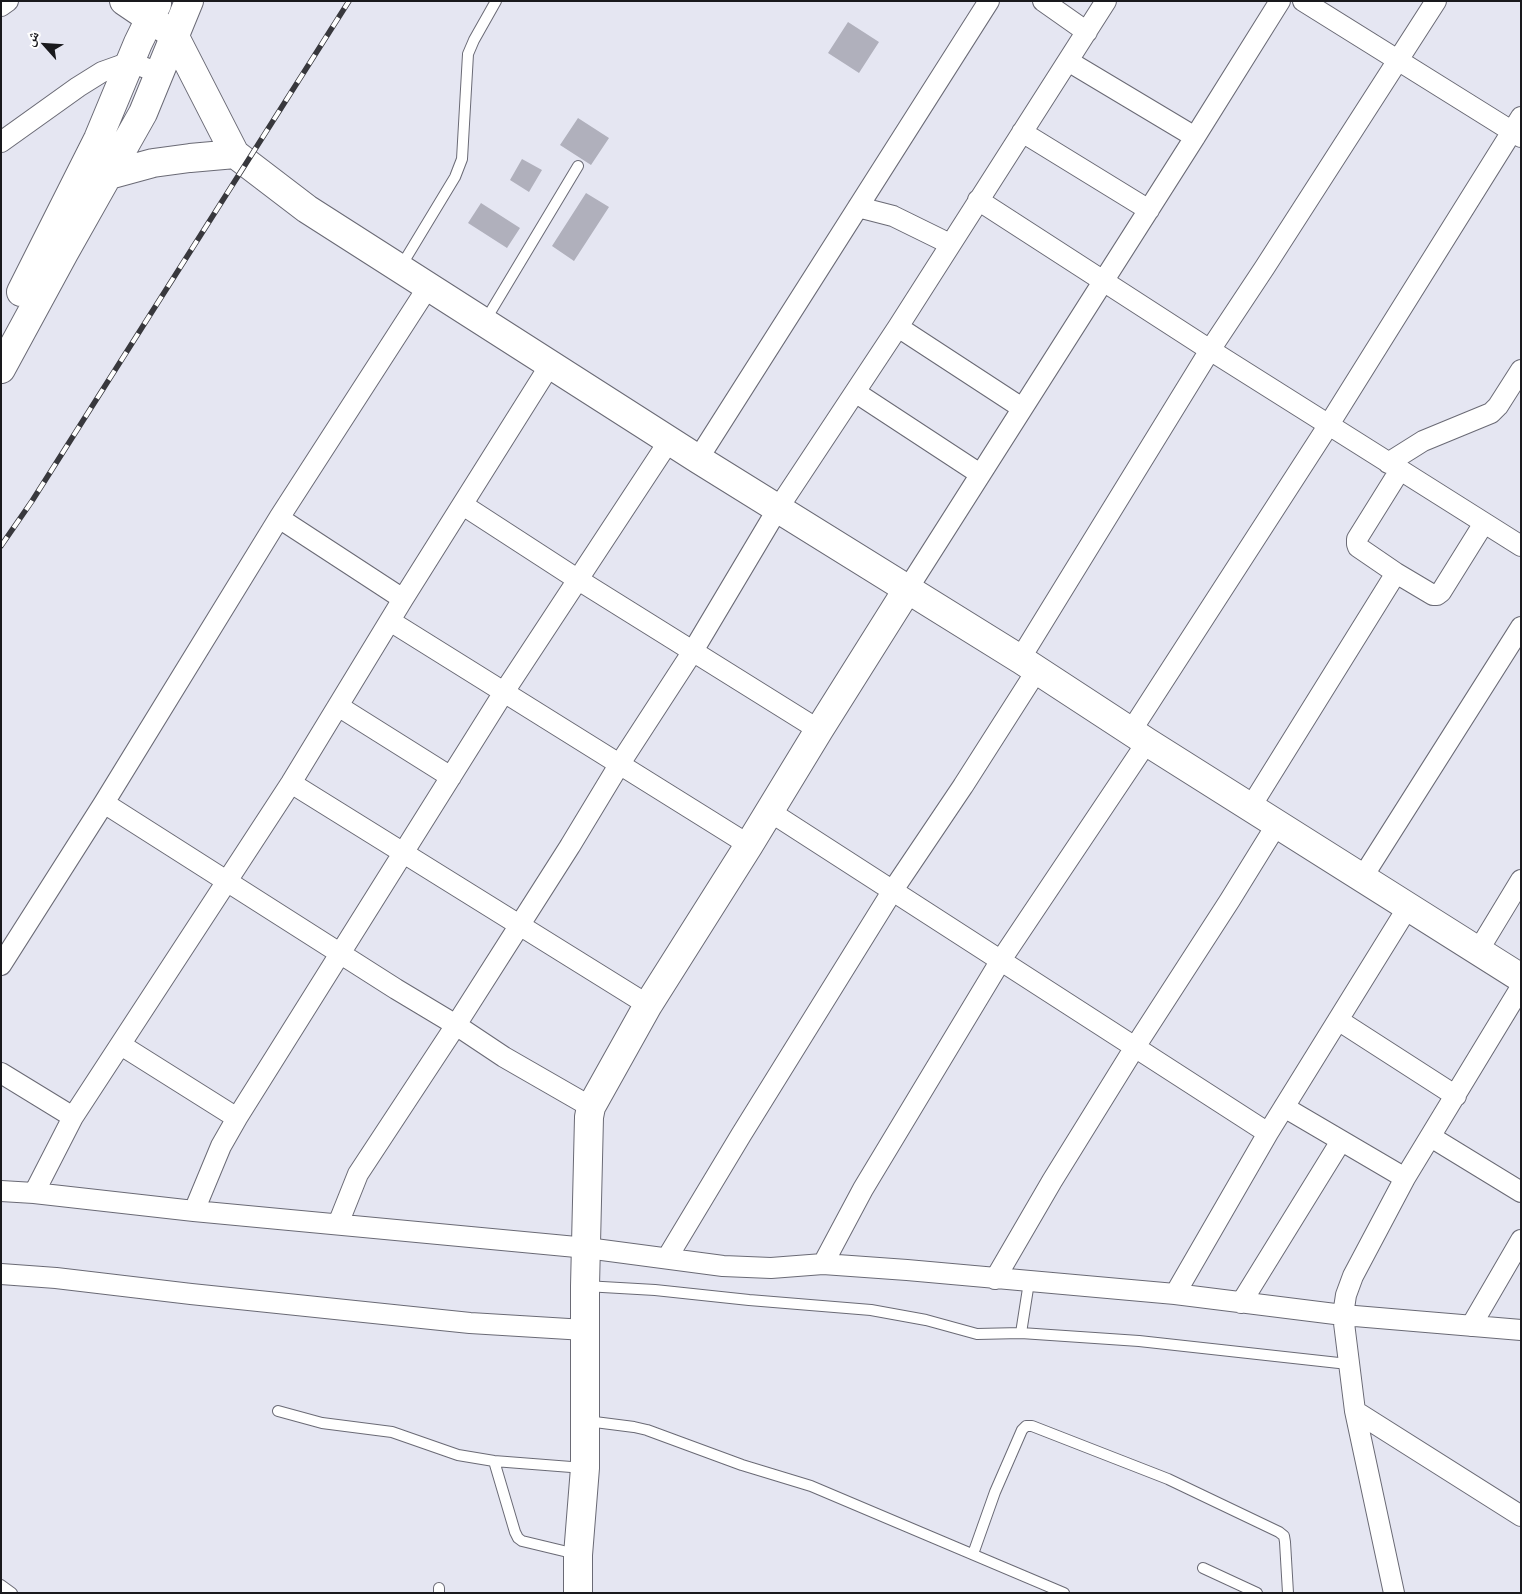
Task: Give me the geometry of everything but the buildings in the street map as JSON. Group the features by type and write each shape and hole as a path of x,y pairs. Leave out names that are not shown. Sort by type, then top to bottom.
{"street":[{"path":"1,6 8,1"},
{"path":"124,1 154,10 174,35 235,154 307,209 777,510 1029,665 1250,808 1521,978"},
{"path":"1,332 109,175 143,113 189,1"},
{"path":"698,459 989,1"},
{"path":"1043,1 1087,32"},
{"path":"338,1224 358,1174 456,1025 693,651 777,510 898,327 1106,1"},
{"path":"578,1593 578,1555 586,1421 585,1286 589,1117 591,1107 648,1005 750,845 769,811 906,590 1280,1"},
{"path":"823,1264 863,1189 1001,960 1390,324 1518,129 1398,62 1303,1"},
{"path":"667,1258 765,1095 893,890 963,786 1029,665 1210,350 1436,1"},
{"path":"1,369 130,62 154,10"},
{"path":"1068,61 1195,137"},
{"path":"1,142 102,72 130,62 159,73"},
{"path":"1022,132 1149,210"},
{"path":"109,175 153,163 235,154"},
{"path":"978,200 1328,426 1521,546"},
{"path":"858,207 893,216 950,244"},
{"path":"1,966 104,803 279,518 428,287"},
{"path":"898,327 1022,408"},
{"path":"34,1193 73,1117 291,783 403,599 550,365"},
{"path":"1484,523 1441,592 1437,595 1433,595 1396,573 1356,544 1394,467 1423,441 1491,413 1498,406 1521,370"},
{"path":"855,392 980,474"},
{"path":"194,1211 221,1146 237,1118 504,692 669,441"},
{"path":"463,505 577,579 819,730"},
{"path":"279,518 403,599"},
{"path":"1250,808 1396,573"},
{"path":"390,621 750,845"},
{"path":"1362,878 1521,627"},
{"path":"338,706 451,777"},
{"path":"291,783 648,1005"},
{"path":"104,803 504,1057 591,1107"},
{"path":"769,811 1268,1133"},
{"path":"995,1279 1134,1047 1277,824"},
{"path":"1478,951 1521,880"},
{"path":"1176,1294 1268,1133 1408,907"},
{"path":"1394,1593 1355,1411 1343,1315 1346,1295 1353,1276 1405,1178 1521,987"},
{"path":"1338,1020 1456,1096"},
{"path":"121,1045 237,1118"},
{"path":"1,1073 73,1117"},
{"path":"1284,1108 1405,1178"},
{"path":"1431,1137 1521,1192"},
{"path":"1241,1302 1341,1141"},
{"path":"1,1191 587,1248 723,1266 770,1268 823,1264 1176,1294 1343,1315 1521,1330"},
{"path":"1471,1326 1521,1240"},
{"path":"1,1274 56,1278 470,1323 585,1330"},
{"path":"1355,1411 1521,1516"}],"lane":[{"path":"400,269 455,178 462,159 468,54 496,1"},
{"path":"484,322 578,166"},
{"path":"1021,1333 1029,1282"},
{"path":"585,1286 655,1290 870,1310 926,1320 977,1334 1021,1333 1140,1341 1348,1364"},
{"path":"278,1411 322,1423 392,1432 458,1455 494,1461 584,1468"},
{"path":"586,1421 647,1430 742,1465 811,1486 1064,1593"},
{"path":"973,1554 995,1492 1022,1430 1026,1426 1032,1426 1168,1479 1279,1532 1284,1536 1285,1542 1288,1593"},
{"path":"494,1461 518,1538 522,1541 578,1555"},
{"path":"1204,1568 1257,1593"},
{"path":"1,1585 12,1593"}],"railway":[{"path":"1,546 32,501 349,1"}]}
